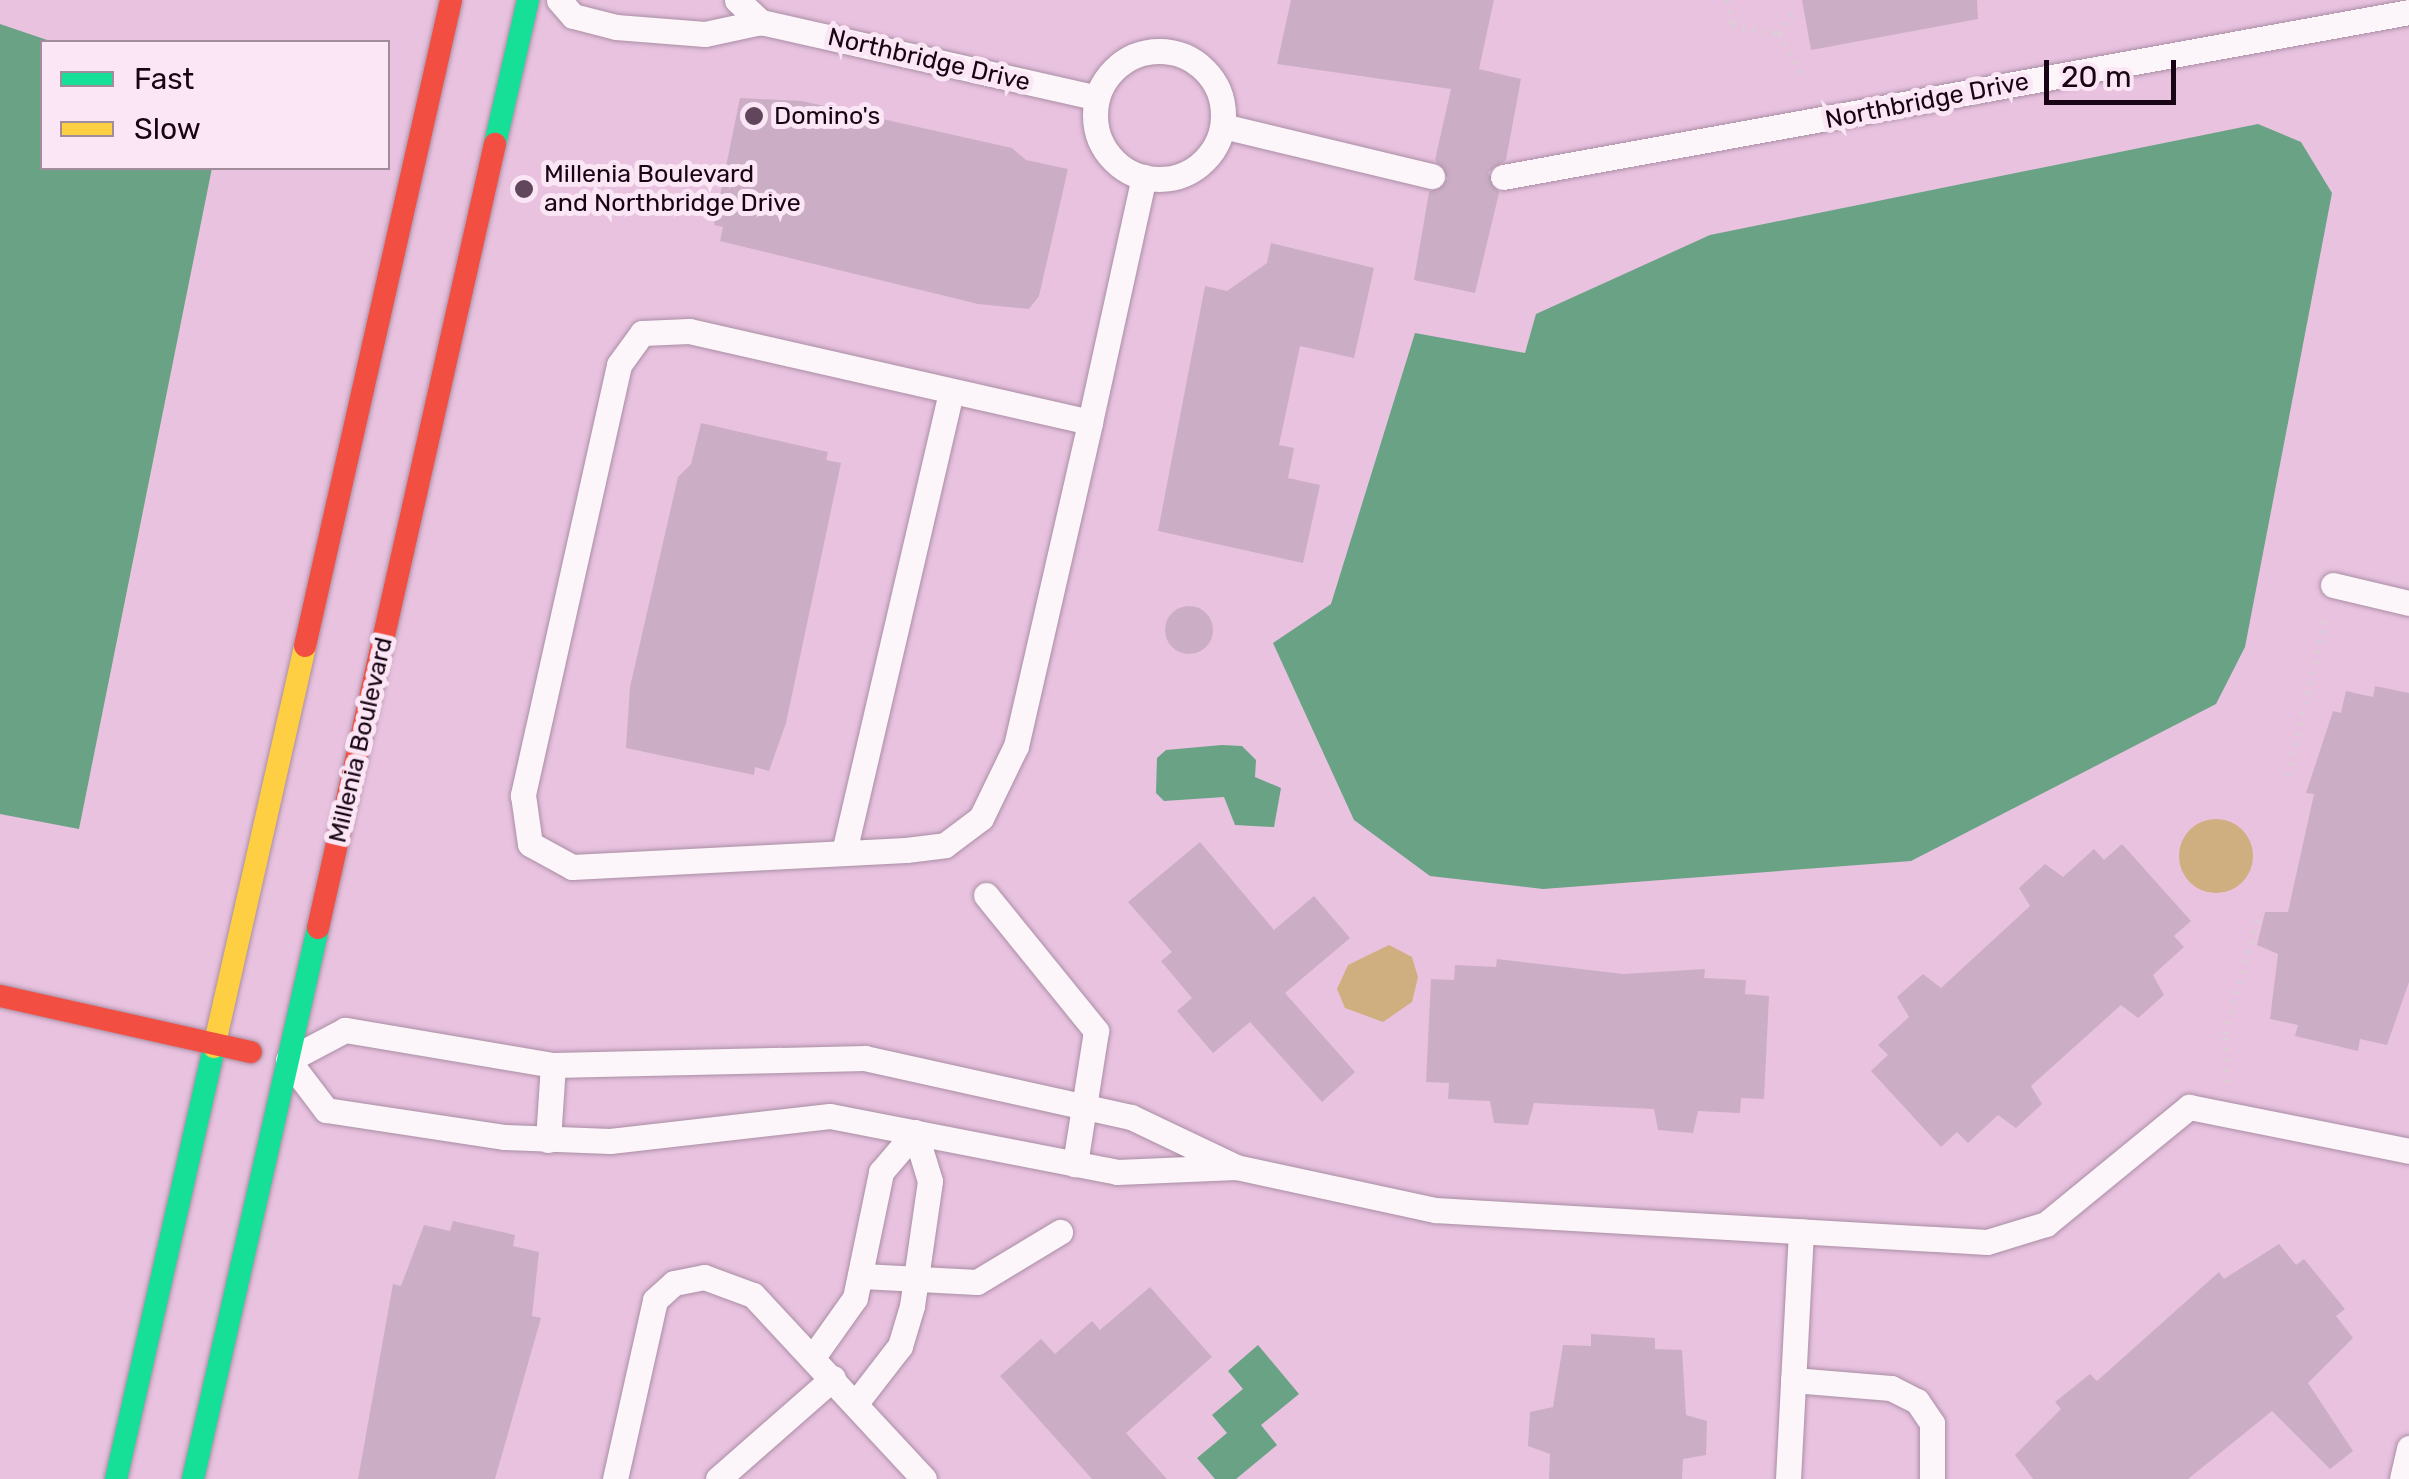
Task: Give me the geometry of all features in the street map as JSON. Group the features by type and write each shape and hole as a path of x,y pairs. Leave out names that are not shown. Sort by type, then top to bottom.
{"street":[{"path":"116,1479 451,0"},
{"name":"Millenia Boulevard","path":"193,1479 528,0"},
{"path":"0,996 288,1060"}],"lane":[{"name":"Northbridge Drive","path":"558,0 574,16 616,28 705,34 761,22 1097,98"},
{"name":"Northbridge Drive","path":"737,0 761,22"},
{"name":"Northbridge Drive","path":"1502,177 2409,12"},
{"path":"1172,52 1218,87 1224,126 1195,168 1144,177 1110,156 1097,98 1134,56 1172,52"},
{"path":"1224,126 1432,176"},
{"path":"1090,422 672,328 642,333 620,366 524,796 530,844 572,867 945,845 991,804 1016,746 1090,422 1144,177"},
{"path":"844,852 951,391"},
{"path":"2332,585 2409,603"},
{"path":"986,895 1091,1020 1098,1056 1074,1164"},
{"path":"1236,1168 1156,1174 1074,1164 811,1116 548,1140 326,1110 288,1060 345,1030 553,1065 838,1056 1087,1107 1236,1168 1436,1210 1801,1231 2019,1239 2178,1111 2228,1108 2409,1150"},
{"path":"548,1140 553,1065"},
{"path":"812,1357 850,1311 862,1276 881,1172 915,1132"},
{"path":"856,1404 900,1346 916,1284 930,1182 915,1132"},
{"path":"1788,1479 1801,1231"},
{"path":"862,1276 916,1284 998,1275 1060,1232"},
{"path":"615,1479 650,1311 674,1283 732,1282 812,1357 924,1479"},
{"path":"718,1479 832,1378"},
{"path":"1793,1380 1891,1388 1918,1401 1932,1423 1932,1479"},
{"path":"2402,1479 2409,1448"}],"path":[{"path":"1727,0 1732,26 1779,34"},
{"path":"1779,34 1795,10"},
{"path":"1779,34 1803,76"},
{"path":"2288,776 2332,585"},
{"path":"2228,1108 2226,1034 2258,919"}],"shaded area":[{"path":"0,24 47,40 40,40 40,170 212,170 79,829 0,814"},
{"path":"2258,124 2301,142 2332,193 2245,647 2216,704 1911,861 1543,889 1430,876 1354,820 1273,643 1331,604 1415,333 1525,353 1536,314 1710,235"},
{"path":"1242,746 1256,760 1255,777 1281,788 1274,827 1235,825 1224,797 1164,801 1156,793 1157,758 1166,750"},
{"path":"2216,819 2242,830 2253,856 2242,882 2216,893 2190,882 2179,856 2190,830"},
{"path":"1389,945 1412,957 1418,977 1412,1002 1383,1022 1345,1008 1337,989 1348,965"},
{"path":"1258,1345 1299,1394 1261,1425 1277,1445 1236,1479 1215,1479 1197,1458 1227,1433 1212,1415 1243,1389 1228,1371"}],"building":[{"path":"1291,0 1494,0 1479,69 1521,79 1506,160 1488,172 1499,193 1475,293 1414,280 1429,192 1448,179 1435,160 1451,89 1277,64"},
{"path":"1802,0 1977,0 1978,19 1811,50"},
{"path":"740,98 802,101 1012,148 1026,160 1068,169 1039,296 1029,309 978,304 720,241 723,227 714,225"},
{"path":"1271,243 1374,268 1354,358 1300,346 1279,445 1294,448 1288,478 1320,485 1303,563 1158,531 1205,286 1227,291 1267,263"},
{"path":"701,423 828,452 826,460 841,463 786,723 769,771 755,767 754,775 626,748 630,687 678,477 691,464"},
{"path":"1189,606 1206,613 1213,630 1206,647 1189,654 1172,647 1165,630 1172,613"},
{"path":"2375,686 2409,693 2409,982 2387,1045 2360,1039 2358,1051 2295,1036 2298,1025 2270,1019 2278,954 2257,945 2265,912 2288,912 2314,794 2306,793 2333,711 2341,713 2346,691 2373,697"},
{"path":"1200,842 1274,930 1314,896 1350,938 1285,993 1355,1072 1322,1102 1250,1022 1213,1053 1177,1011 1192,998 1161,961 1172,952 1128,902"},
{"path":"2122,844 2191,921 2174,936 2184,947 2153,975 2164,995 2138,1018 2121,1005 2031,1086 2042,1104 2016,1128 1998,1115 1968,1143 1957,1132 1941,1147 1871,1071 1888,1055 1878,1045 1909,1017 1897,997 1923,974 1941,988 2030,906 2019,888 2045,864 2063,877 2094,849 2104,860"},
{"path":"1497,959 1623,974 1705,969 1704,978 1746,980 1745,994 1769,996 1764,1099 1741,1098 1740,1113 1698,1111 1693,1133 1658,1130 1654,1109 1534,1103 1528,1125 1494,1123 1490,1101 1448,1099 1449,1083 1426,1082 1431,979 1454,980 1455,965 1496,967"},
{"path":"453,1221 515,1235 513,1246 539,1252 532,1316 541,1318 495,1479 358,1479 393,1284 401,1286 424,1225 450,1231"},
{"path":"2279,1244 2296,1265 2304,1259 2345,1309 2336,1316 2353,1338 2308,1383 2353,1451 2330,1469 2272,1411 2188,1479 2033,1479 2015,1455 2061,1409 2055,1402 2090,1374 2097,1381 2219,1272 2224,1279"},
{"path":"1150,1287 1212,1357 1126,1433 1167,1479 1092,1479 1000,1376 1041,1339 1055,1354 1092,1321 1100,1330"},
{"path":"1591,1334 1655,1338 1655,1349 1682,1350 1686,1415 1707,1421 1706,1455 1683,1459 1682,1479 1549,1479 1550,1454 1528,1446 1530,1412 1553,1407 1563,1345 1591,1346"}],"traffic: fast":[{"path":"495,144 528,0"},
{"path":"193,1479 318,928"},
{"path":"116,1479 214,1047"}],"traffic: slow":[{"path":"214,1047 305,646"}],"traffic: jam":[{"path":"305,646 451,0"},
{"path":"318,928 495,144"},
{"path":"0,996 251,1052"}],"place":[{"name":"Domino's","path":"754,116"},
{"name":"Millenia Boulevard and Northbridge Drive","path":"524,189"}]}
